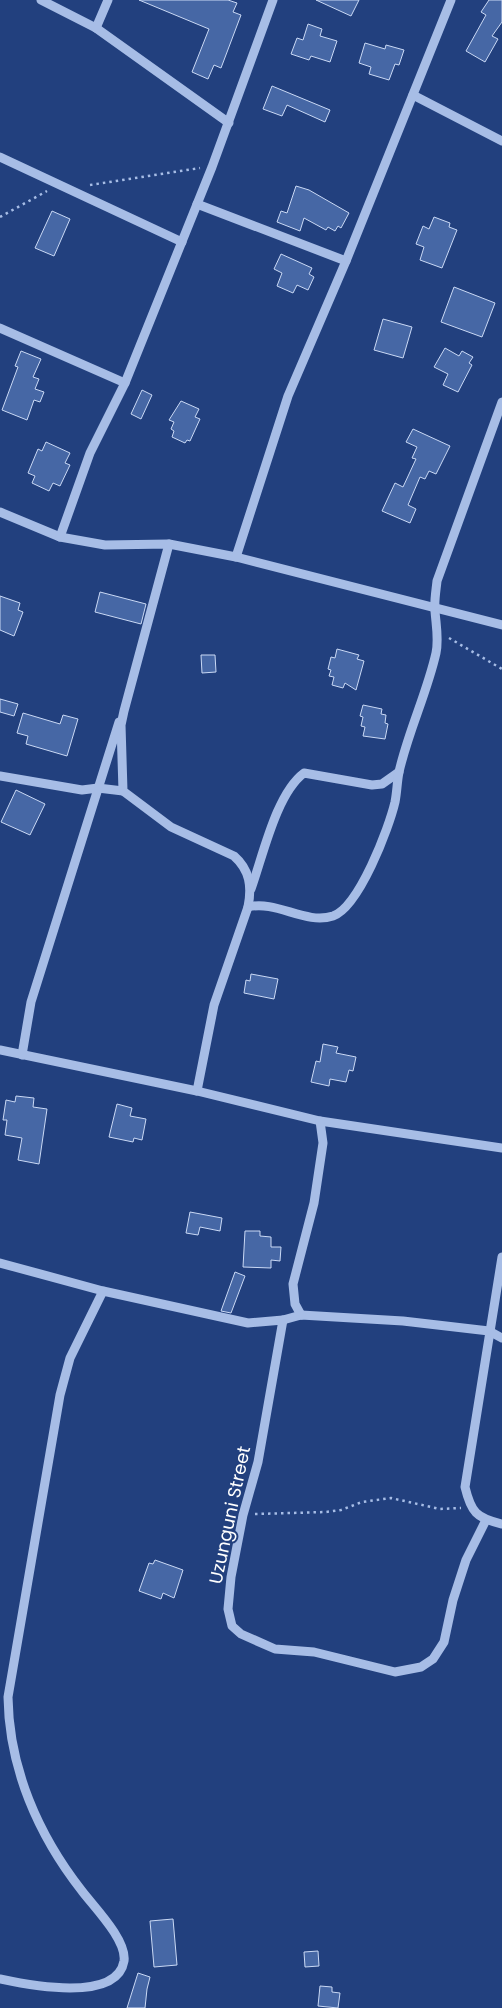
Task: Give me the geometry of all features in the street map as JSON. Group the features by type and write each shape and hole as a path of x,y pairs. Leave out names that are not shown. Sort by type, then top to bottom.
{"street":[{"path":"41,0 96,28 229,123"},
{"path":"96,28 108,0"},
{"path":"60,537 90,453 125,383 212,167 273,0"},
{"path":"236,558 288,396 346,261 452,0"},
{"path":"413,95 502,141"},
{"path":"0,157 182,242"},
{"path":"197,204 346,261"},
{"path":"0,328 125,383"},
{"path":"248,907 264,904 321,918 333,916 343,911 360,889 395,803 399,772 434,660 437,631 434,609 437,581 502,402"},
{"path":"0,512 60,537 105,545 169,544 236,558 502,625"},
{"path":"123,791 122,725 124,711 169,544"},
{"path":"22,1055 31,1002 112,740 124,711"},
{"path":"197,1091 214,1005 278,814 294,781 304,773 372,785 382,784 399,772"},
{"path":"0,776 82,790 98,788 123,791 171,828 234,856 242,863 247,873 251,890"},
{"path":"0,1050 197,1091 320,1121 502,1148"},
{"path":"301,1314 295,1304 293,1284 314,1203 323,1143 320,1121"},
{"path":"502,1257 465,1487 470,1507 486,1520 502,1524"},
{"path":"0,1263 103,1291 224,1319 248,1322 283,1320 301,1314 403,1321 489,1331 502,1338"},
{"path":"0,1979 37,1986 75,1988 101,1985 118,1974 124,1960 118,1937 79,1889 36,1819 26,1794 8,1728 8,1697 60,1395 70,1358 103,1291"},
{"name":"Uzunguni Street","path":"283,1320 258,1462 243,1515 231,1576 228,1609 232,1626 241,1634 275,1649 314,1652 395,1672 420,1667 433,1659 444,1642 453,1600 466,1560 486,1520"}],"path":[{"path":"0,217 46,192 212,167"},
{"path":"437,631 502,669"},
{"path":"243,1515 326,1512 341,1510 362,1502 391,1498 440,1509 470,1507"}],"building":[{"path":"139,0 228,0 237,3 233,12 241,15 221,68 214,65 208,79 192,72 209,29"},
{"path":"316,0 359,0 351,16"},
{"path":"489,0 502,0 502,22 492,36 498,39 485,62 466,51 486,15 481,12"},
{"path":"308,24 322,29 320,36 337,41 330,62 311,56 309,60 291,54 297,38 303,40"},
{"path":"365,43 385,49 386,45 404,50 399,65 395,64 389,80 369,74 371,67 359,63"},
{"path":"272,86 330,110 325,122 287,105 282,116 263,109"},
{"path":"296,186 309,190 349,213 341,228 338,226 335,231 328,227 326,230 304,218 300,231 277,222 281,211 287,213"},
{"path":"52,211 70,219 54,256 35,248"},
{"path":"434,217 450,223 449,227 457,230 442,268 420,260 424,247 416,244 423,226 429,229"},
{"path":"281,254 312,268 309,274 314,277 308,290 297,285 293,293 277,286 282,273 274,269"},
{"path":"454,287 495,303 482,337 441,322"},
{"path":"383,319 412,327 403,358 374,350"},
{"path":"445,348 459,356 462,351 473,357 469,363 472,365 458,392 443,385 448,374 434,367"},
{"path":"21,351 41,359 33,377 39,379 35,389 44,392 40,402 34,400 27,420 2,410 18,367 15,366"},
{"path":"142,390 152,395 141,419 131,414"},
{"path":"181,401 199,409 195,417 200,419 190,441 187,440 185,443 172,437 174,431 171,429 174,422 169,420"},
{"path":"413,429 450,446 436,474 429,471 425,479 420,477 408,505 416,509 410,523 382,511 395,483 403,487 416,459 412,458 417,447 406,442"},
{"path":"46,442 70,453 65,463 70,465 60,486 53,483 49,491 32,483 35,476 28,473 38,449 42,451"},
{"path":"100,592 146,604 141,624 95,612"},
{"path":"0,596 20,603 18,610 23,612 14,636 0,630"},
{"path":"337,649 359,655 357,659 364,661 356,690 345,683 343,688 332,685 334,677 329,676 331,670 328,669 331,657 335,658"},
{"path":"201,655 215,655 216,672 202,673"},
{"path":"0,699 18,704 14,716 0,712"},
{"path":"363,705 382,709 381,714 386,715 385,723 388,724 385,739 363,736 365,727 361,726 363,717 360,716"},
{"path":"23,713 60,724 63,715 78,719 67,756 26,744 28,736 17,733"},
{"path":"16,790 45,804 30,835 1,822"},
{"path":"251,974 278,979 274,999 244,993 246,980 250,981"},
{"path":"323,1044 338,1047 336,1053 356,1057 353,1071 349,1070 346,1082 330,1079 329,1086 311,1082 316,1061 320,1062"},
{"path":"16,1096 34,1098 33,1107 47,1109 39,1164 18,1160 22,1138 5,1135 7,1120 3,1120 6,1100 15,1102"},
{"path":"117,1104 132,1108 130,1116 146,1119 142,1140 134,1138 133,1142 109,1137"},
{"path":"190,1212 222,1218 220,1231 200,1227 198,1235 186,1233"},
{"path":"245,1231 260,1231 260,1236 271,1237 271,1247 281,1247 280,1261 271,1260 271,1268 243,1267"},
{"path":"235,1272 245,1276 231,1313 221,1311"},
{"path":"155,1560 183,1570 174,1598 163,1593 161,1599 139,1591 149,1563 153,1564"},
{"path":"173,1919 177,1965 154,1967 150,1921"},
{"path":"318,1951 319,1966 305,1967 304,1952"},
{"path":"138,1973 150,1977 145,2008 127,2008"},
{"path":"320,1986 332,1987 332,1992 340,1993 338,2008 318,2006"}]}
